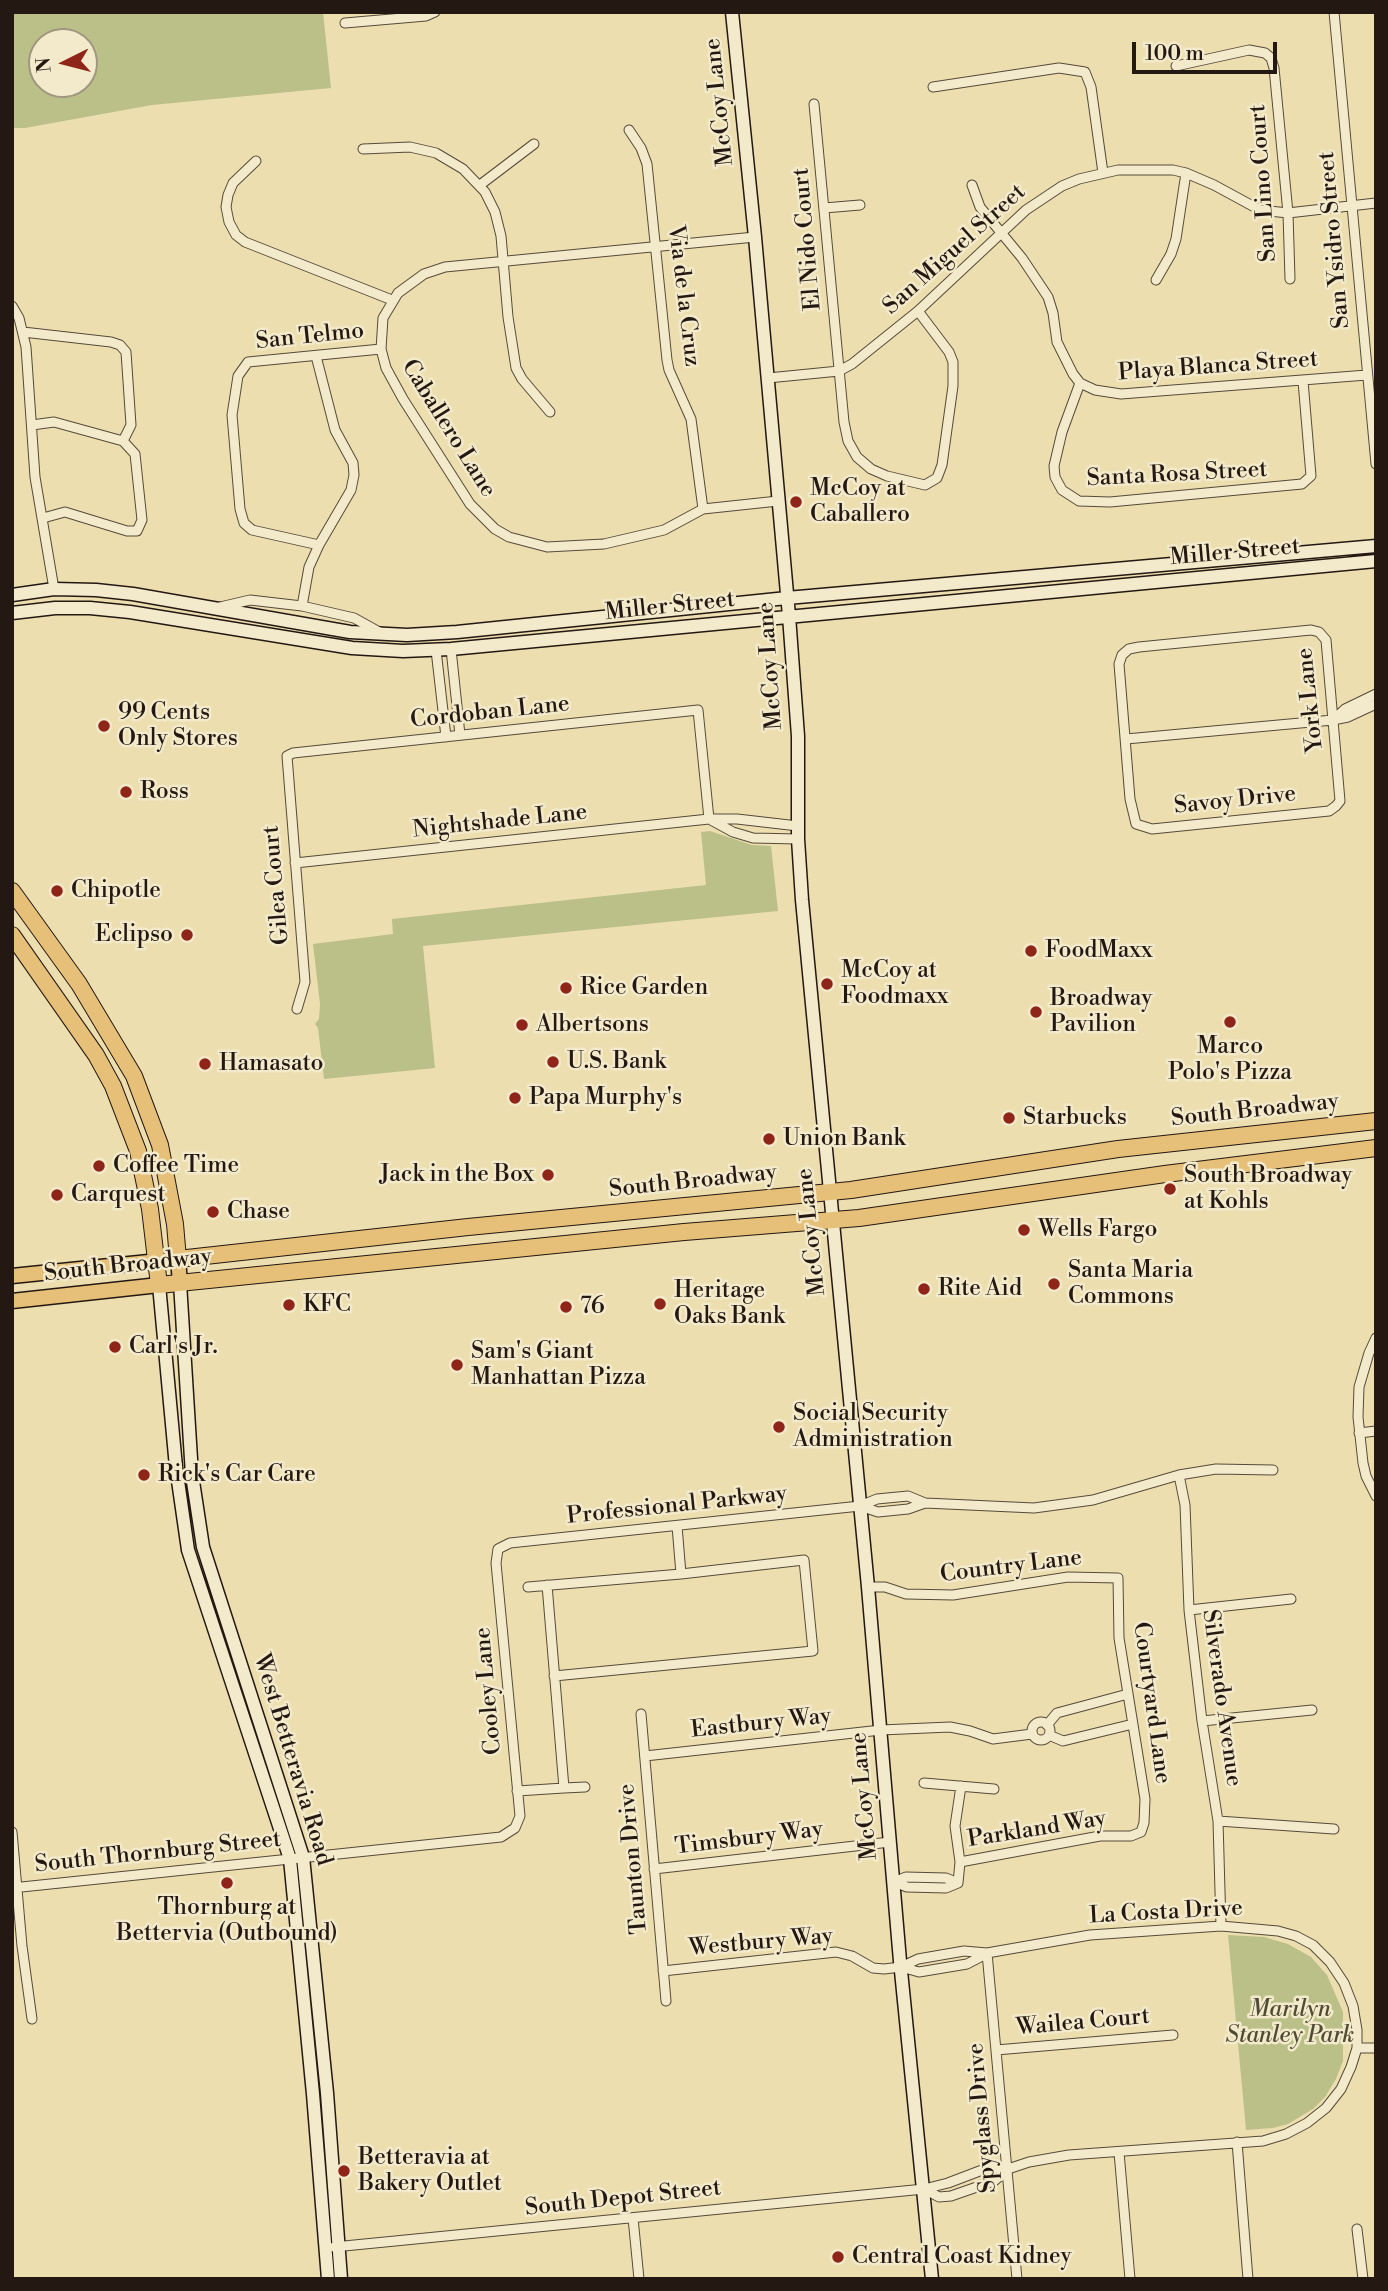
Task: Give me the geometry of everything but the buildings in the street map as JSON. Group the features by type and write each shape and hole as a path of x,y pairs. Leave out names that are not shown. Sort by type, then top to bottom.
{"highway":[{"path":"12,891 79,984 134,1076 160,1145 175,1224 178,1259"},
{"name":"West Betteravia Road","path":"12,934 90,1044 112,1083 138,1152 150,1209 159,1285"},
{"name":"South Broadway","path":"178,1259 830,1192 1118,1149 1376,1121"},
{"name":"South Broadway","path":"159,1285 832,1220 1376,1148"},
{"path":"590,1215 592,1242"}],"main road":[{"name":"South Broadway","path":"12,1276 178,1259"},
{"name":"West Betteravia Road","path":"178,1259 180,1283"},
{"name":"South Broadway","path":"12,1301 159,1285"}],"street":[{"path":"345,23 426,16 435,12"},
{"name":"McCoy Lane","path":"732,12 789,616 798,736 798,839 932,2279"},
{"name":"San Ysidro Street","path":"1334,12 1376,464"},
{"name":"San Lino Court","path":"1176,66 1249,50 1265,53 1271,58 1288,213 1290,279"},
{"path":"933,87 1059,68 1085,72 1091,87 1102,173"},
{"name":"El Nido Court","path":"814,104 848,441 857,457 871,469 887,476 925,485 933,482 942,465 953,386 953,362 950,352 918,311"},
{"name":"Via de la Cruz","path":"629,130 641,148 647,164 667,360 691,419 703,509"},
{"path":"480,185 534,144"},
{"path":"363,149 410,147 436,153 463,169 480,185 495,212 504,261 508,317 516,368 550,412"},
{"path":"256,161 233,183 228,195 226,207 229,222 236,235 245,242 392,300 404,287 424,274 445,267 755,237"},
{"name":"San Miguel Street","path":"768,378 839,371 861,359 918,311 1026,210 1054,191 1079,179 1102,173 1149,168 1186,173 1260,210 1288,213 1376,203"},
{"path":"1156,280 1176,239 1186,173"},
{"path":"972,185 980,207 1039,281 1048,297 1053,313 1056,342 1080,383"},
{"path":"824,208 860,205"},
{"name":"Caballero Lane","path":"392,300 383,318 381,349 386,368 402,399 470,504 495,528 509,537 547,547 604,544 664,530 703,509 778,501"},
{"path":"12,306 23,332 35,477 54,589 50,599 12,606"},
{"path":"23,332 111,342 122,347 125,352 131,425 123,441"},
{"name":"San Telmo","path":"319,545 248,528 244,523 240,509 232,415 236,386 244,365 248,362 381,349"},
{"path":"302,606 309,567 351,490 354,475 352,463 335,430 316,356"},
{"name":"Playa Blanca Street","path":"1080,383 1095,390 1121,394 1367,375"},
{"name":"Santa Rosa Street","path":"1080,383 1062,432 1054,466 1055,477 1062,490 1079,501 1110,502 1302,485 1311,476 1303,381"},
{"path":"32,425 54,422 123,441 135,454 142,520 138,531 127,531 65,512 43,518"},
{"name":"Miller Street","path":"12,595 54,589 132,594 350,632 457,632 787,598 1376,546"},
{"name":"Miller Street","path":"12,613 55,608 130,611 352,648 436,650 1376,561"},
{"name":"Miller Street","path":"211,609 250,600 302,606 354,618 383,634"},
{"name":"York Lane","path":"1126,739 1119,664 1122,655 1129,649 1311,630 1319,632 1326,640 1340,801 1336,806"},
{"path":"451,649 460,736"},
{"path":"436,650 446,737"},
{"path":"1333,720 1345,709 1376,694"},
{"path":"1126,739 1333,720 1348,717 1376,705"},
{"name":"Cordoban Lane","path":"287,756 293,753 698,710 709,819"},
{"name":"Savoy Drive","path":"1126,739 1130,799 1136,824 1152,829 1329,811 1336,806"},
{"name":"Gilea Court","path":"287,756 305,982 297,1009"},
{"path":"709,819 733,832 753,838 798,839"},
{"name":"Nightshade Lane","path":"295,863 709,819 798,825"},
{"name":"West Betteravia Road","path":"180,1283 192,1475 203,1547 296,1858 313,2094 332,2247 341,2279"},
{"name":"West Betteravia Road","path":"159,1285 176,1468 188,1550 296,1858"},
{"path":"1376,1338 1359,1387 1359,1433 1366,1476 1376,1496"},
{"path":"1359,1433 1376,1431"},
{"name":"Professional Parkway","path":"498,1549 510,1543 860,1506 878,1512 908,1509 925,1503 1034,1508 1102,1498 1179,1475 1216,1469 1273,1470"},
{"name":"Silverado Avenue","path":"1179,1475 1185,1505 1189,1610 1202,1721 1218,1821 1222,1926"},
{"path":"677,1526 681,1574"},
{"name":"Cooley Lane","path":"498,1549 496,1563 520,1816 515,1828"},
{"path":"528,1587 804,1560 813,1651 554,1676"},
{"name":"Country Lane","path":"868,1587 885,1587 906,1594 953,1595 1068,1577 1118,1578"},
{"name":"Courtyard Lane","path":"1118,1578 1119,1639 1145,1799 1141,1832"},
{"path":"547,1585 564,1788"},
{"path":"1189,1610 1291,1599"},
{"path":"1128,1694 1057,1713 1048,1730 1041,1740 1032,1734 1035,1724 1041,1722 1048,1730 1063,1741 1133,1724"},
{"path":"1202,1721 1312,1710"},
{"name":"Taunton Drive","path":"641,1714 666,2001"},
{"name":"Eastbury Way","path":"645,1756 881,1730 950,1727 993,1739 1032,1734"},
{"path":"924,1783 995,1789"},
{"path":"960,1862 955,1826 961,1786"},
{"path":"517,1791 585,1787"},
{"path":"1218,1821 1334,1829"},
{"name":"South Thornburg Street","path":"15,1888 501,1837 515,1828"},
{"path":"12,1832 15,1888 32,2019"},
{"name":"Parkland Way","path":"894,1882 906,1877 946,1878 958,1883 960,1862 1100,1836 1131,1836 1141,1832"},
{"name":"Timsbury Way","path":"654,1869 890,1842"},
{"name":"La Costa Drive","path":"901,1967 918,1959 964,1951 987,1953 1090,1935 1222,1926 1278,1931 1313,1945 1331,1962 1344,1983 1353,2006 1357,2048"},
{"name":"Westbury Way","path":"663,1971 836,1952 852,1956 873,1968 901,1967"},
{"name":"Spyglass Drive","path":"987,1953 1017,2279"},
{"name":"Wailea Court","path":"996,2050 1173,2035"},
{"path":"1357,2048 1376,2048"},
{"name":"South Depot Street","path":"332,2247 924,2189 939,2197 951,2196 994,2181 1008,2169 1029,2162 1069,2155 1263,2141 1286,2134 1307,2123 1326,2108 1341,2089 1357,2048"},
{"path":"1237,2142 1248,2279"},
{"path":"1119,2152 1130,2279"},
{"path":"633,2218 639,2279"},
{"path":"1357,2229 1363,2279"},
{"name":"West Betteravia Road","path":"328,2279 332,2247"}],"green space":[{"path":"12,12 323,12 331,88 152,105 25,128 12,128"},
{"path":"710,831 752,845 771,846 778,911 423,946 435,1068 324,1079 318,1028 315,1024 319,1019 320,1004 313,944 393,934 392,919 706,885 701,832"},
{"name":"Marilyn Stanley Park","path":"1228,1935 1264,1937 1288,1944 1311,1957 1327,1975 1343,2012 1343,2061 1336,2079 1325,2097 1313,2109 1288,2124 1246,2130"}],"place":[{"name":"McCoy at Caballero","path":"796,502"},
{"name":"99 Cents Only Stores","path":"104,726"},
{"name":"Ross","path":"126,792"},
{"name":"Chipotle","path":"57,891"},
{"name":"Eclipso","path":"187,935"},
{"name":"FoodMaxx","path":"1031,951"},
{"name":"McCoy at Foodmaxx","path":"827,984"},
{"name":"Rice Garden","path":"566,988"},
{"name":"Broadway Pavilion","path":"1036,1012"},
{"name":"Marco Polo's Pizza","path":"1230,1022"},
{"name":"Albertsons","path":"522,1025"},
{"name":"U.S. Bank","path":"553,1062"},
{"name":"Hamasato","path":"205,1064"},
{"name":"Papa Murphy's","path":"515,1098"},
{"name":"Starbucks","path":"1009,1118"},
{"name":"Union Bank","path":"769,1139"},
{"name":"Coffee Time","path":"99,1166"},
{"name":"Jack in the Box","path":"548,1175"},
{"name":"South Broadway at Kohls","path":"1170,1189"},
{"name":"Carquest","path":"57,1195"},
{"name":"Chase","path":"213,1212"},
{"name":"Wells Fargo","path":"1024,1230"},
{"name":"Santa Maria Commons","path":"1054,1284"},
{"name":"Rite Aid","path":"924,1289"},
{"name":"Heritage Oaks Bank","path":"660,1304"},
{"name":"KFC","path":"289,1305"},
{"name":"76","path":"566,1307"},
{"name":"Carl's Jr.","path":"115,1347"},
{"name":"Sam's Giant Manhattan Pizza","path":"457,1365"},
{"name":"Social Security Administration","path":"779,1427"},
{"name":"Rick's Car Care","path":"144,1475"},
{"name":"Thornburg at Bettervia (Outbound)","path":"227,1883"},
{"name":"Betteravia at Bakery Outlet","path":"344,2171"},
{"name":"Central Coast Kidney","path":"838,2257"}]}
